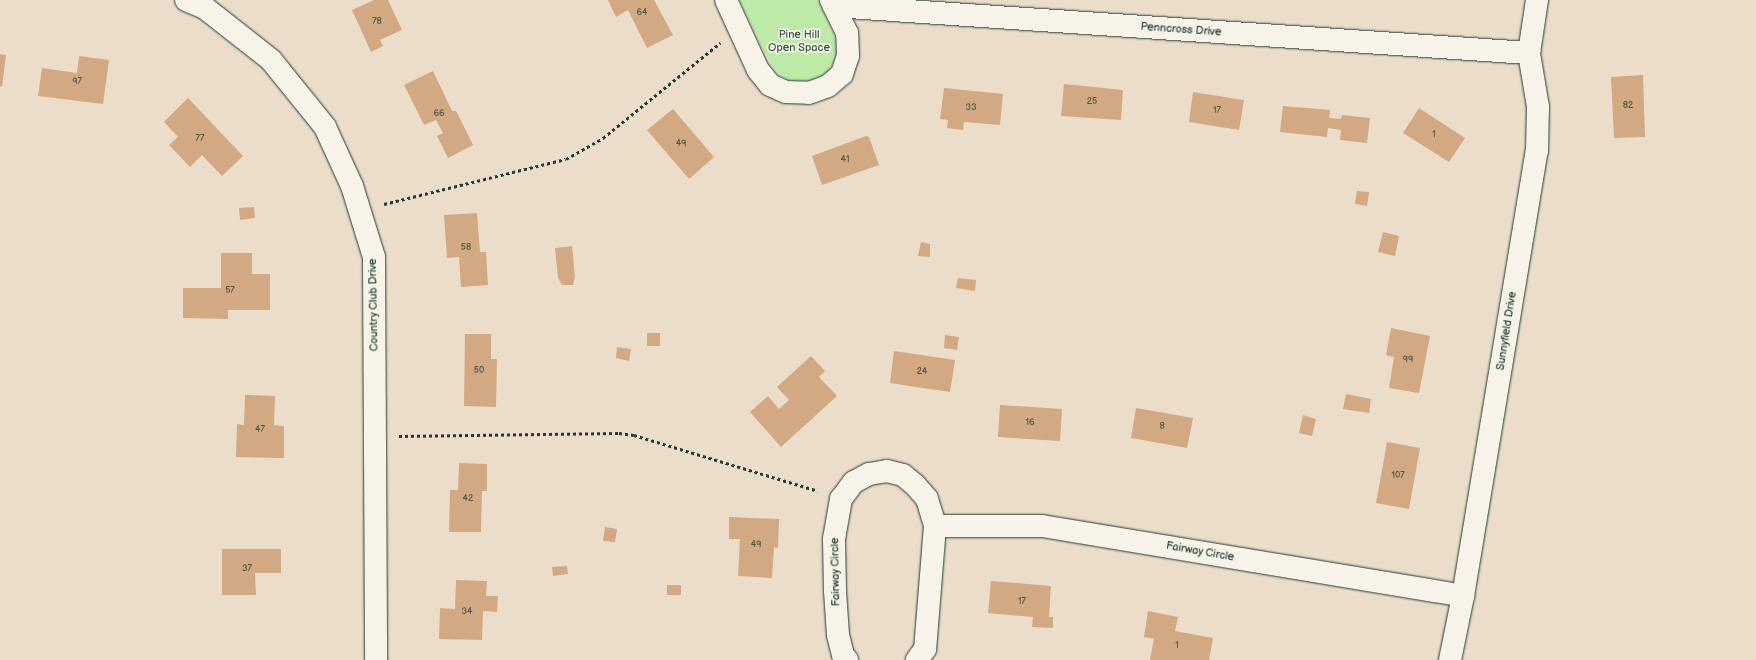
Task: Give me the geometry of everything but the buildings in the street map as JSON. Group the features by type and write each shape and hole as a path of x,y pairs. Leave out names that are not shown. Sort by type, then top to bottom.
{"street":[{"name":"Country Club Drive","path":"186,0 205,8 272,60 325,127 352,186 374,257 376,660"},
{"name":"Penncross Drive","path":"726,0 758,70 770,85 786,92 809,93 828,86 842,74 848,56 847,34 832,3 1529,53"},
{"name":"Sunnyfield Drive","path":"1450,660 1463,596 1537,151 1538,106 1529,53 1537,0"},
{"name":"Fairway Circle","path":"847,660 843,655 838,635 835,591 834,539 842,499 854,482 869,474 887,471 903,475 915,484 927,500 935,526 925,649 917,660"},
{"name":"Fairway Circle","path":"935,526 1042,526 1463,596"}],"path":[{"path":"360,210 566,159 603,138 739,28"},
{"path":"375,436 618,433 634,435 842,499"}],"green space":[{"name":"Pine Hill Open Space","path":"739,0 818,0 834,36 836,48 835,58 830,69 823,76 799,82 788,80 778,73 771,64"}]}
